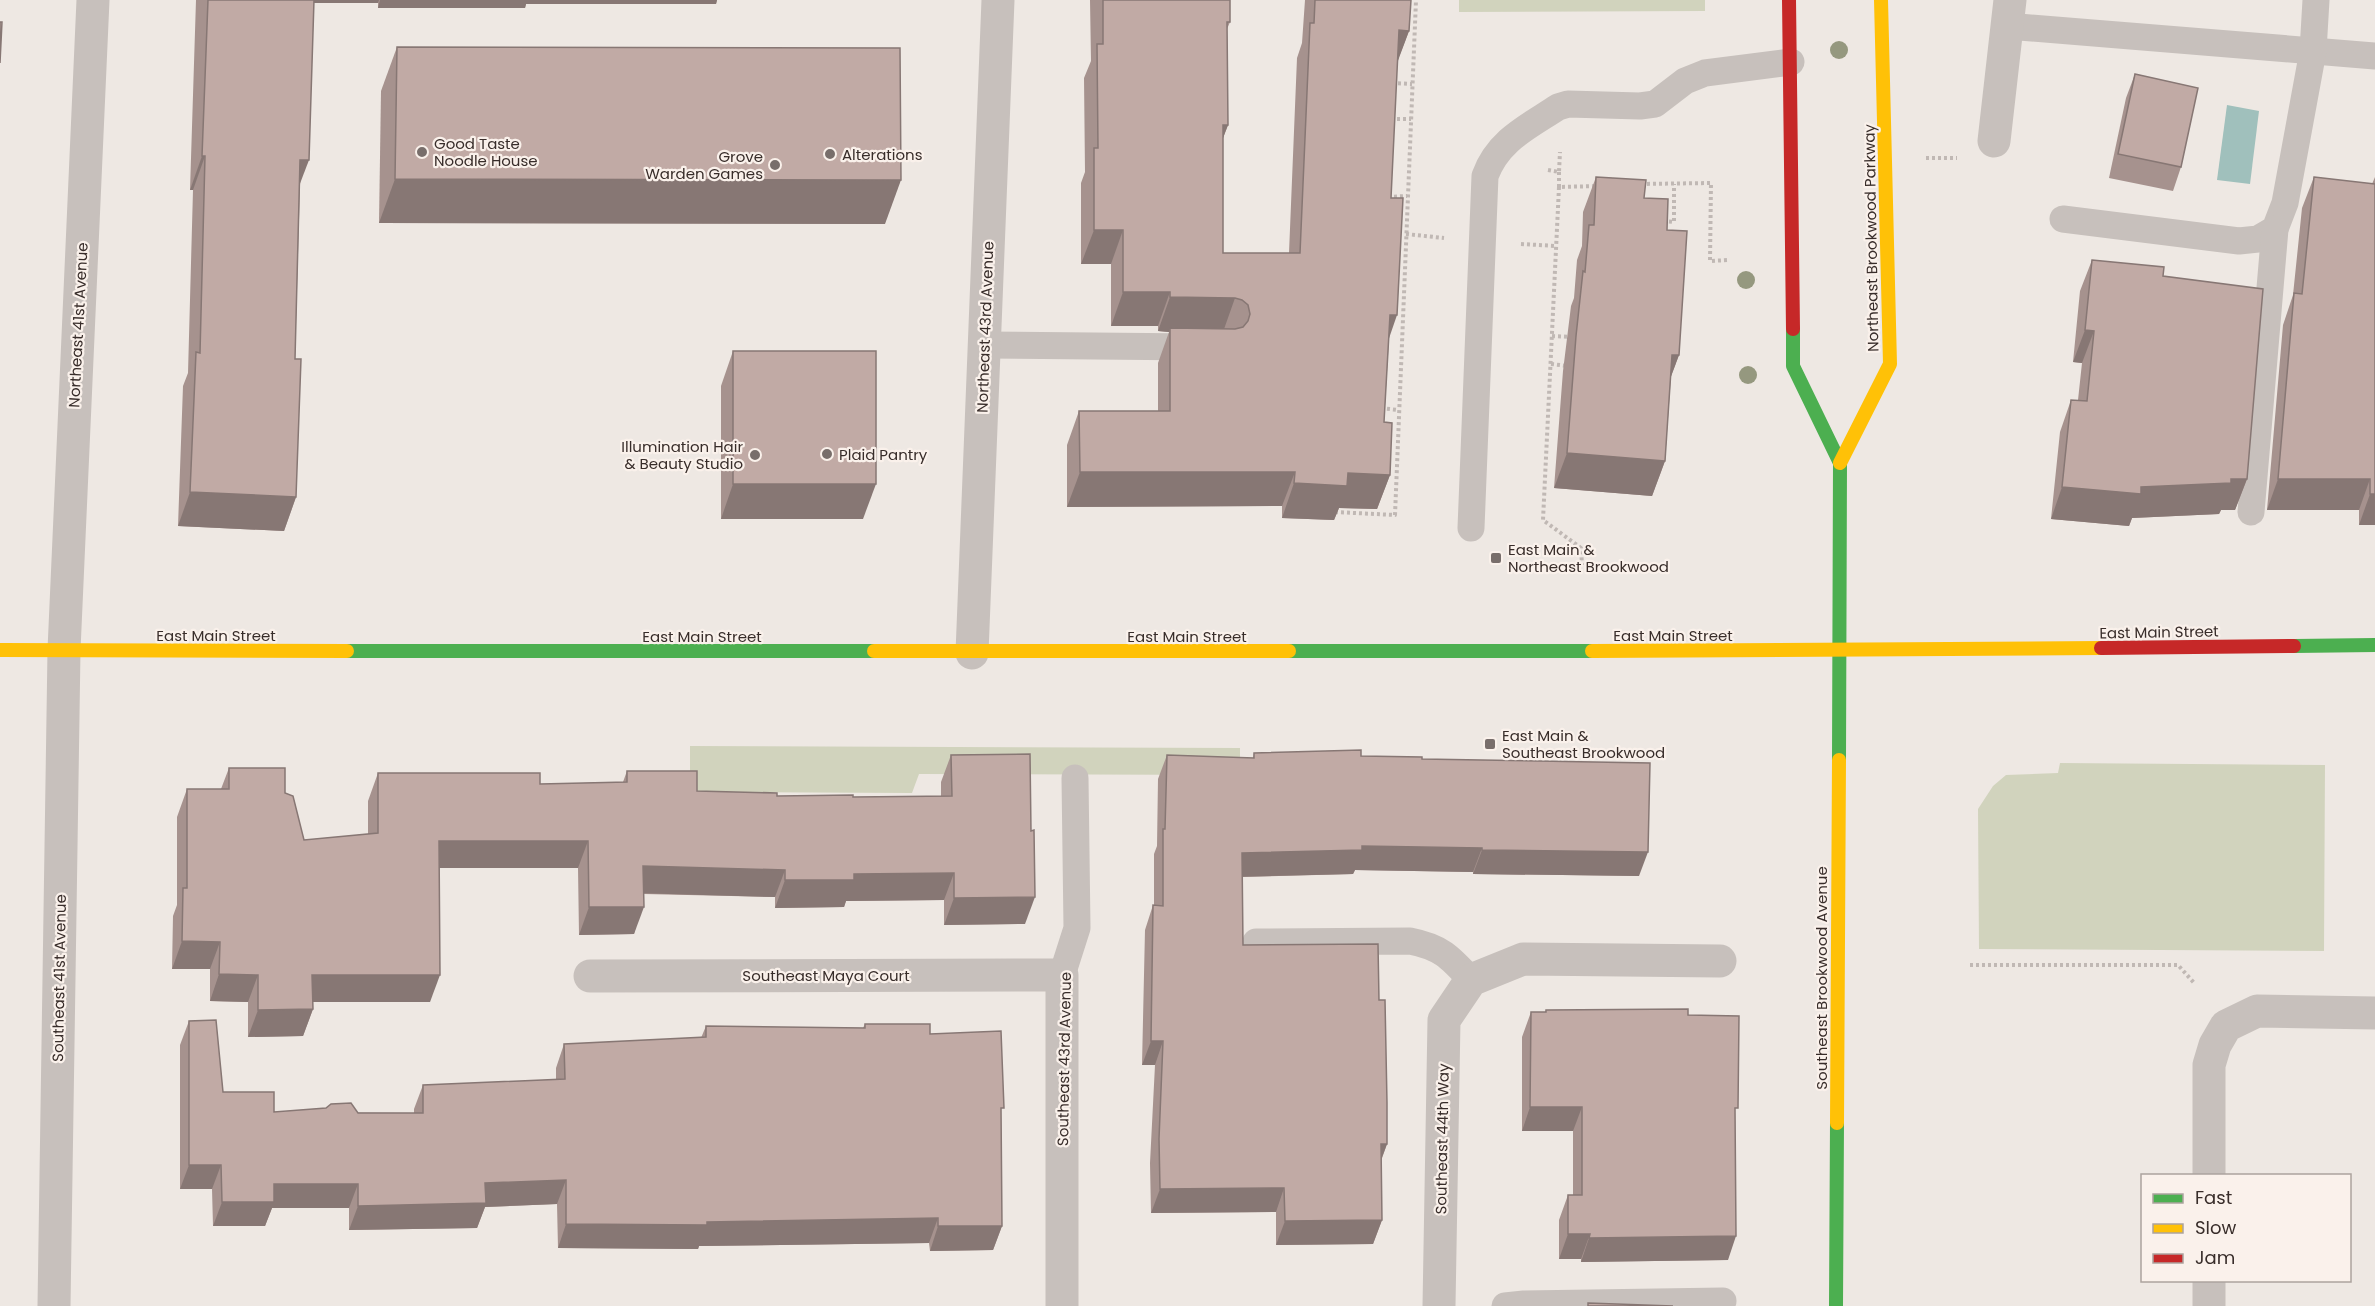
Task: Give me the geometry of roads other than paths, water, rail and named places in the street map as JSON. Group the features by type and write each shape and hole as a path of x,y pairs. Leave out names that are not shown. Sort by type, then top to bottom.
{"main road":[{"name":"Northeast Brookwood Parkway","path":"1789,0 1793,366 1840,463"},
{"name":"Northeast Brookwood Parkway","path":"1838,650 1840,463 1890,364 1881,0"},
{"name":"East Main Street","path":"0,650 972,653 1838,650 2375,645"},
{"name":"Southeast Brookwood Avenue","path":"1836,1306 1838,650"}],"street":[{"name":"Northeast 41st Avenue","path":"64,650 93,0"},
{"name":"Northeast 43rd Avenue","path":"972,653 998,0"},
{"path":"1994,141 2009,13"},
{"name":"Southeast 41st Avenue","path":"54,1306 64,650"},
{"path":"1472,981 1523,959 1720,962"},
{"name":"Southeast Maya Court","path":"590,976 1062,975"},
{"name":"Southeast 43rd Avenue","path":"1062,975 1062,1306"},
{"name":"Southeast 44th Way","path":"1439,1306 1444,1020 1472,981"},
{"path":"2209,1174 2209,1065 2215,1046 2226,1026 2257,1011 2375,1012"},
{"path":"2209,1282 2209,1306"}],"lane":[{"path":"2251,512 2275,230 2285,202 2313,51 2316,0"},
{"path":"2009,13 2313,51 2375,56"},
{"path":"1471,528 1485,176 1491,160 1502,146 1558,107 1568,104 1640,106 1655,104 1685,81 1705,73 1791,62"},
{"path":"2063,219 2239,241 2258,239 2275,230"},
{"path":"984,345 1222,348"},
{"name":"Southeast 43rd Avenue","path":"1062,975 1077,928 1076,778"},
{"path":"1256,942 1410,941 1431,945 1452,959 1472,981"},
{"path":"1505,1306 1723,1301"}],"water":[{"path":"2227,105 2259,111 2250,184 2217,180"}],"place":[{"name":"Good Taste Noodle House","path":"422,152"},
{"name":"Alterations","path":"830,154"},
{"name":"Grove Warden Games","path":"775,165"},
{"name":"Plaid Pantry","path":"827,454"},
{"name":"Illumination Hair & Beauty Studio","path":"755,455"},
{"name":"East Main & Northeast Brookwood","path":"1496,558"},
{"name":"East Main & Southeast Brookwood","path":"1490,744"}]}
